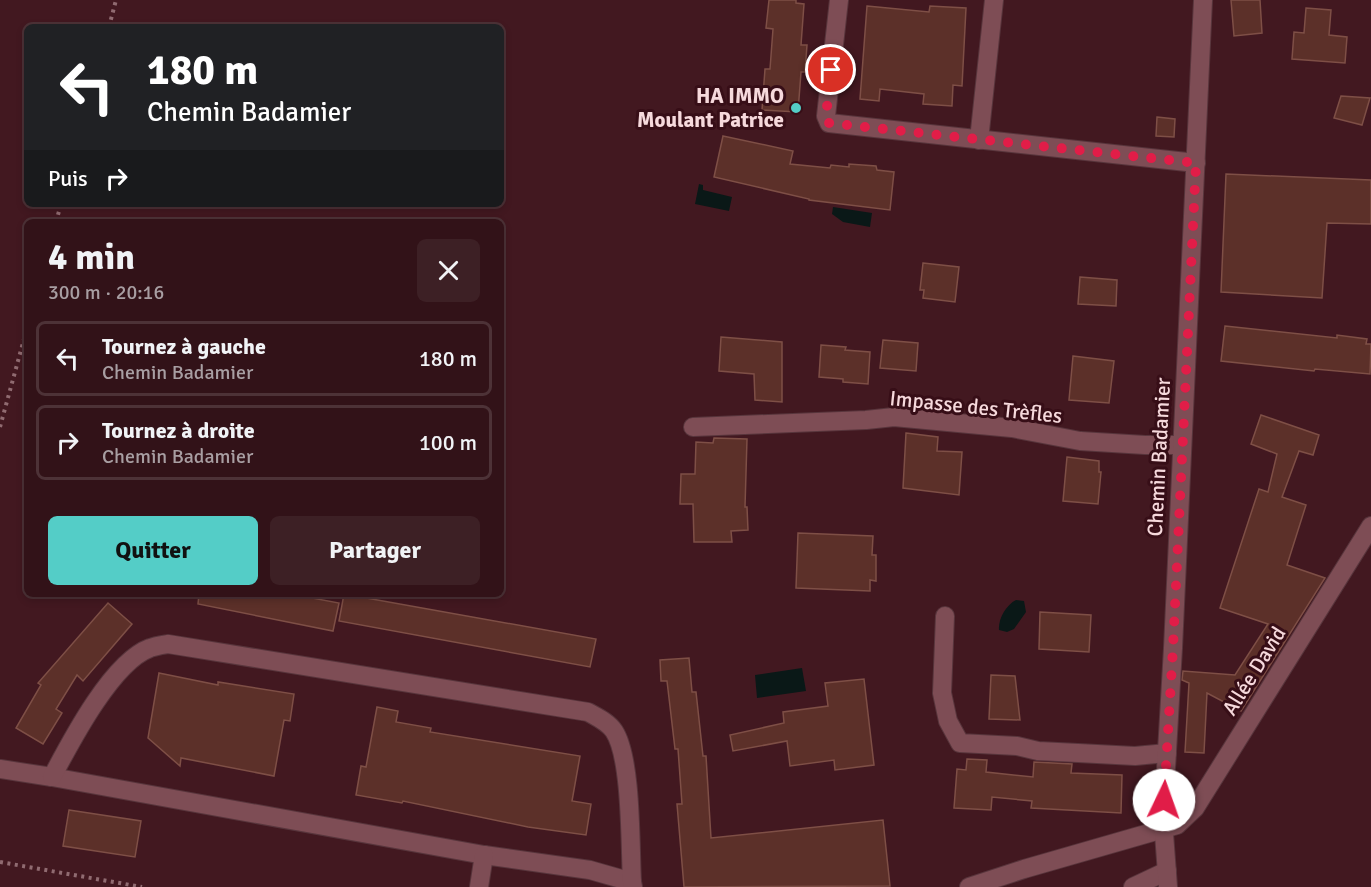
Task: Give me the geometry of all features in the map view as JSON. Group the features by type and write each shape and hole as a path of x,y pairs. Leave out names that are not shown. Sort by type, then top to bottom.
{"street":[{"path":"839,0 826,116 829,123 1196,163"},
{"path":"979,140 994,0"},
{"name":"Chemin Badamier","path":"1167,879 1164,828 1167,753 1203,0"},
{"name":"Impasse des Trèfles","path":"693,427 894,417 1012,428 1080,441 1182,445"},
{"name":"Allée David","path":"969,887 1177,825 1195,808 1371,526"},
{"path":"945,616 942,693 948,721 960,743 1017,746 1038,751 1068,753 1134,756 1167,753"},
{"path":"0,769 484,855 590,870 632,885 622,747 613,729 588,712 168,644 150,648 136,656 107,685 72,739 52,777"},
{"path":"479,887 484,855"},
{"path":"1133,887 1167,879"}],"path":[{"path":"110,24 116,0"},
{"path":"0,428 24,339"},
{"path":"0,862 142,887"}],"shaded area":[{"path":"699,184 703,185 703,190 732,197 729,211 695,204"},
{"path":"833,207 872,213 870,227 843,222 832,214"},
{"path":"1016,600 1024,601 1026,612 1014,629 1007,632 999,630 1003,613"},
{"path":"802,668 806,691 757,698 755,675"}],"building":[{"path":"769,0 796,0 796,3 804,4 801,45 807,45 805,72 801,72 798,112 762,110 765,69 770,69 773,29 766,28"},
{"path":"1231,0 1260,0 1262,33 1234,36"},
{"path":"867,6 929,12 930,6 966,8 962,86 953,85 952,106 923,104 924,94 880,89 879,101 860,99"},
{"path":"1306,8 1331,10 1329,35 1347,37 1345,63 1292,59 1294,32 1304,33"},
{"path":"1341,96 1370,98 1362,125 1334,118"},
{"path":"1157,117 1175,119 1174,137 1156,136"},
{"path":"723,136 793,151 790,164 830,168 831,165 849,167 849,164 876,166 877,170 894,172 890,210 809,200 714,177"},
{"path":"1226,174 1371,180 1371,224 1327,223 1322,298 1221,292"},
{"path":"923,263 959,267 955,302 923,298 924,290 920,290"},
{"path":"1080,277 1117,280 1116,306 1078,304"},
{"path":"1225,326 1367,339 1366,344 1371,344 1370,374 1315,369 1314,371 1221,361"},
{"path":"721,337 782,342 782,402 755,400 754,374 719,371"},
{"path":"883,340 918,343 916,371 880,368"},
{"path":"821,345 870,352 868,384 819,377"},
{"path":"1073,356 1114,361 1109,403 1069,400"},
{"path":"1261,415 1319,435 1313,455 1299,451 1282,497 1306,505 1287,565 1325,578 1241,711 1207,693 1204,753 1185,752 1189,683 1182,680 1183,671 1235,675 1268,624 1220,608 1259,489 1268,492 1277,454 1251,444"},
{"path":"906,433 938,437 937,451 962,452 959,495 903,488"},
{"path":"714,438 747,439 745,507 747,507 748,530 731,531 732,542 694,542 693,504 680,504 681,474 695,474 696,442 713,443"},
{"path":"1067,457 1099,461 1099,472 1101,472 1098,504 1063,501"},
{"path":"798,533 873,536 872,555 876,555 876,581 870,580 870,591 796,588"},
{"path":"199,597 307,597 339,603 333,631 198,604"},
{"path":"343,597 361,597 596,639 590,667 339,621"},
{"path":"108,603 132,624 83,681 77,675 56,709 62,713 43,744 16,728 41,685 38,683"},
{"path":"1040,612 1091,615 1089,652 1039,649"},
{"path":"689,658 692,692 696,692 703,756 706,756 711,838 883,820 890,886 684,887 677,804 682,804 678,749 675,749 667,681 661,681 660,660"},
{"path":"159,673 218,685 218,682 294,694 290,721 284,720 274,776 181,758 180,766 148,738"},
{"path":"991,675 1015,676 1020,720 989,719"},
{"path":"864,679 874,765 835,770 834,760 790,766 787,741 733,751 730,735 784,723 783,712 828,706 825,683"},
{"path":"377,707 398,711 396,722 431,728 430,732 580,756 572,801 591,804 586,835 528,827 403,801 402,803 356,795 361,766 366,767"},
{"path":"967,759 987,760 986,772 1033,777 1034,762 1072,764 1071,773 1122,775 1121,813 1031,808 1032,801 992,797 991,810 954,808 957,769 966,770"},
{"path":"69,810 141,821 135,857 63,846"}],"place":[{"name":"HA IMMO Moulant Patrice","path":"796,108"}],"route":[{"path":"831,70 826,116 829,123 1196,163 1164,800"}]}
